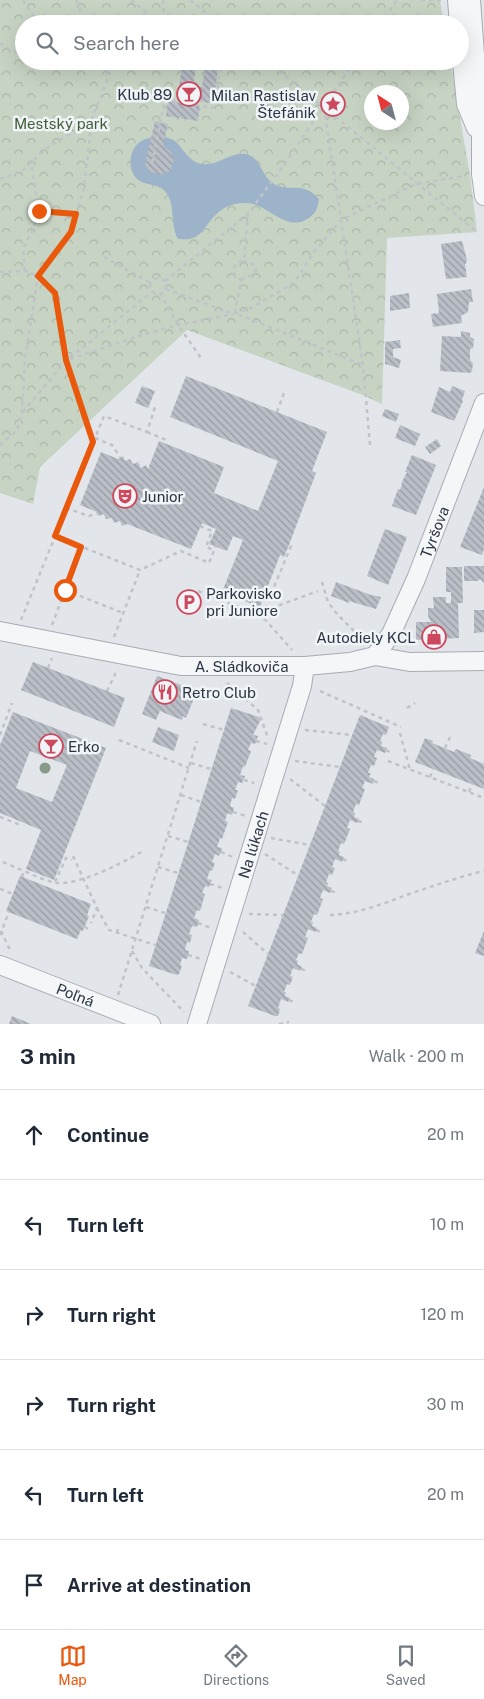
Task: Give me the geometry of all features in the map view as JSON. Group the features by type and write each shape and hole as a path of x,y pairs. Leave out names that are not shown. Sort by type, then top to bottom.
{"street":[{"path":"453,0 457,15"},
{"path":"471,0 482,137 481,174 484,196"},
{"path":"463,70 466,104 482,137"},
{"name":"Tyršova","path":"375,656 390,634 416,579 484,403"},
{"name":"A. Sládkoviča","path":"0,631 180,666 350,662 375,656 410,662 484,661"},
{"name":"Na lúkach","path":"191,1019 302,686 298,662"},
{"name":"Poľná","path":"6,959 151,1024"}],"path":[{"path":"23,0 33,15"},
{"path":"76,0 82,15"},
{"path":"131,0 150,15"},
{"path":"164,0 165,15"},
{"path":"190,0 209,15"},
{"path":"386,15 396,0"},
{"path":"421,0 453,0"},
{"path":"0,43 15,52"},
{"path":"0,445 17,430 22,413 25,359 38,276 71,232 84,188 92,122 107,81 107,70"},
{"path":"152,163 165,99 214,108 220,70"},
{"path":"278,70 476,232"},
{"path":"165,281 248,214 349,70"},
{"path":"324,108 363,365 370,445"},
{"path":"0,179 22,171 49,146 92,122"},
{"path":"24,271 23,249 34,227 39,211 31,162"},
{"path":"66,360 178,324 249,309 294,283 314,252 341,220 416,184 470,176"},
{"path":"39,211 76,214"},
{"path":"244,260 248,214"},
{"path":"104,257 151,283"},
{"path":"241,280 234,274 233,268 244,260"},
{"path":"241,280 252,275 256,270 254,265 244,260"},
{"path":"0,272 24,271 38,276 55,293 66,360 93,442"},
{"path":"151,283 154,279 159,278 165,281"},
{"path":"235,313 241,280"},
{"path":"165,281 166,289"},
{"path":"151,283 152,291"},
{"path":"166,289 235,313 363,365"},
{"path":"160,293 166,289"},
{"path":"22,413 66,360 152,291"},
{"path":"152,291 160,293 201,358"},
{"path":"277,412 284,393"},
{"path":"147,432 156,404"},
{"path":"20,622 104,416 169,441"},
{"path":"94,438 112,446 120,457"},
{"path":"66,508 89,516 98,514"},
{"path":"200,526 212,531 206,547 214,550"},
{"path":"111,643 140,570 181,552 209,563 222,531"},
{"path":"55,536 140,570"},
{"path":"262,616 291,546 289,545"},
{"path":"51,629 81,547"},
{"path":"322,582 328,602 332,608 361,638"},
{"path":"65,590 122,613"},
{"path":"198,592 262,616 298,662"},
{"path":"264,611 318,592"},
{"path":"48,668 55,652"},
{"path":"107,691 118,666"},
{"path":"225,681 258,710 270,745 256,741"},
{"path":"320,691 401,727"},
{"path":"407,708 415,703"},
{"path":"0,735 12,704"},
{"path":"203,724 224,730"},
{"path":"301,729 352,735"},
{"path":"400,733 410,770"},
{"path":"445,748 451,735"},
{"path":"119,740 189,768"},
{"path":"117,999 198,742"},
{"path":"189,747 195,749"},
{"path":"386,750 392,753"},
{"path":"170,765 171,760"},
{"path":"291,761 340,767"},
{"path":"388,761 484,798"},
{"path":"191,763 211,769"},
{"path":"430,777 433,769"},
{"path":"286,777 325,806"},
{"path":"244,780 260,786"},
{"path":"374,781 380,783"},
{"path":"469,792 472,784"},
{"path":"181,795 201,802"},
{"path":"233,812 250,818"},
{"path":"0,817 18,824 19,821"},
{"path":"358,821 365,823"},
{"path":"168,836 188,842"},
{"path":"267,837 310,845"},
{"path":"3,862 60,883 84,878 117,866 143,851"},
{"path":"220,852 237,858"},
{"path":"262,852 298,876"},
{"path":"55,882 66,858 72,858 84,878 109,930 155,945"},
{"path":"343,859 350,862"},
{"path":"158,867 178,873"},
{"path":"22,877 24,871"},
{"path":"330,915 344,915 377,906 455,878 484,871"},
{"path":"210,884 227,889"},
{"path":"0,889 13,894"},
{"path":"331,891 338,894"},
{"path":"146,907 165,913"},
{"path":"91,924 97,908"},
{"path":"6,959 1,933 9,912"},
{"path":"242,913 283,915"},
{"path":"198,924 215,929"},
{"path":"117,933 119,925"},
{"path":"238,927 268,954"},
{"path":"316,930 323,933"},
{"path":"132,951 142,968 191,1019"},
{"path":"188,955 205,960"},
{"path":"224,969 256,986"},
{"path":"301,969 308,971"},
{"path":"289,1000 296,1003"},
{"path":"279,1024 290,1022"}],"green space":[{"name":"Mestský park","path":"0,0 440,0 442,15 15,15 15,70 452,70 470,175 477,232 387,238 382,404 187,330 40,467 33,504 0,493"}],"water":[{"path":"163,136 175,141 189,157 198,163 211,164 240,154 251,156 258,163 266,177 274,184 302,188 313,193 319,199 316,210 309,218 300,222 292,222 284,220 253,204 238,203 222,210 197,236 190,239 178,239 174,227 171,202 165,191 162,188 137,179 131,165 133,149 136,145 151,137"}],"building":[{"path":"182,70 196,70 193,86 202,87 205,70 218,70 214,99 209,103 181,98 178,94"},
{"path":"168,101 200,106 198,121 166,116"},
{"path":"155,121 168,124 163,146 171,152 174,160 170,171 160,175 149,171 145,164"},
{"path":"462,241 467,261 465,265 467,277 446,279 441,244"},
{"path":"471,289 473,302 469,302 468,312 461,316 462,323 433,327 431,314 439,313 437,294"},
{"path":"409,293 410,308 390,311 390,296"},
{"path":"461,331 470,333 470,337 474,339 473,348 470,349 470,360 473,363 472,371 470,373 440,371 442,336 461,337"},
{"path":"400,340 401,348 393,349 393,357 401,360 399,368 385,364 385,342"},
{"path":"186,376 327,432 312,471 316,473 289,545 284,557 280,555 260,607 222,592 243,540 233,536 227,551 209,544 216,529 202,523 191,549 127,524 122,526 120,521 114,523 112,518 106,519 104,514 98,516 97,512 80,505 101,452 118,459 123,456 125,461 130,459 133,464 138,462 141,468 146,465 148,469 159,441 224,467 214,493 258,511 278,461 170,417"},
{"path":"142,386 155,391 148,408 135,403"},
{"path":"452,386 465,391 463,401 454,421 431,412 439,387 450,392"},
{"path":"385,409 399,414 396,422 382,416"},
{"path":"400,425 420,434 415,446 395,438"},
{"path":"437,439 441,446 430,454 425,447"},
{"path":"412,455 436,465 416,515 392,506 398,489 400,490"},
{"path":"484,487 484,549 482,555 460,547"},
{"path":"385,529 407,537 388,585 367,576"},
{"path":"464,566 484,566 484,583 480,579 478,581 464,581"},
{"path":"446,567 462,567 463,603 458,603 459,638 416,640 416,622 431,622 428,616 428,608 434,608 433,597 446,597 446,603 451,603 451,592 446,592"},
{"path":"336,582 381,597 376,609 349,601 349,603 331,596"},
{"path":"474,610 484,610 484,632 474,633"},
{"path":"33,662 125,698 114,727 21,690"},
{"path":"157,676 197,691 186,718 183,716 182,720 160,711 156,720 142,714"},
{"path":"231,708 261,719 253,735 258,736 255,744 251,743 248,750 251,751 240,775 245,776 242,783 238,782 235,790 238,790 235,799 232,798 230,806 234,808 232,815 227,813 225,821 228,822 217,847 222,848 221,852 219,856 215,854 212,862 215,863 207,879 212,880 209,887 205,886 202,893 205,894 200,911 197,910 194,918 199,920 197,927 192,926 189,934 192,935 190,943 187,942 185,950 189,951 187,959 182,958 180,965 182,966 177,975 149,966"},
{"path":"13,712 106,748 54,880 26,869 41,830 0,813 0,745","holes":["30,751 67,765 52,802 16,788"]},
{"path":"360,715 389,727 386,735 383,734 380,741 382,742 381,746 387,748 385,753 377,750 374,757 377,758 374,766 371,765 368,773 371,773 369,777 374,779 373,784 365,781 362,788 365,789 359,805 356,804 353,812 355,813 354,817 359,819 357,823 350,820 347,828 350,829 344,844 341,843 338,851 340,852 339,855 344,857 342,862 335,859 332,867 335,868 332,875 329,874 326,882 328,883 327,886 332,888 331,891 330,893 323,890 320,898 323,899 317,915 314,914 311,922 313,922 312,926 317,928 315,932 308,929 305,937 308,938 302,954 299,953 296,960 298,961 297,964 302,967 300,971 293,968 290,976 293,977 290,985 287,984 284,992 286,992 285,996 290,998 288,1002 281,999 278,1016 275,1016 248,1006"},
{"path":"158,727 179,735 174,751 152,742"},
{"path":"425,738 454,752 456,749 471,755 470,758 484,764 484,789 415,762"},
{"path":"20,876 91,904 83,931 81,930 77,939 6,911"},
{"path":"484,931 484,956 475,953"},
{"path":"12,1016 31,1024 9,1024"}],"place":[{"name":"Klub 89","path":"189,94"},
{"name":"Milan Rastislav Štefánik","path":"333,104"},
{"name":"Junior","path":"125,496"},
{"name":"Parkovisko pri Juniore","path":"189,602"},
{"name":"Autodiely KCL","path":"434,637"},
{"name":"Retro Club","path":"165,692"},
{"name":"Erko","path":"51,746"}],"route":[{"path":"39,211 76,214 71,232 38,276 55,293 66,360 93,442 55,536 81,547 65,590"}]}
